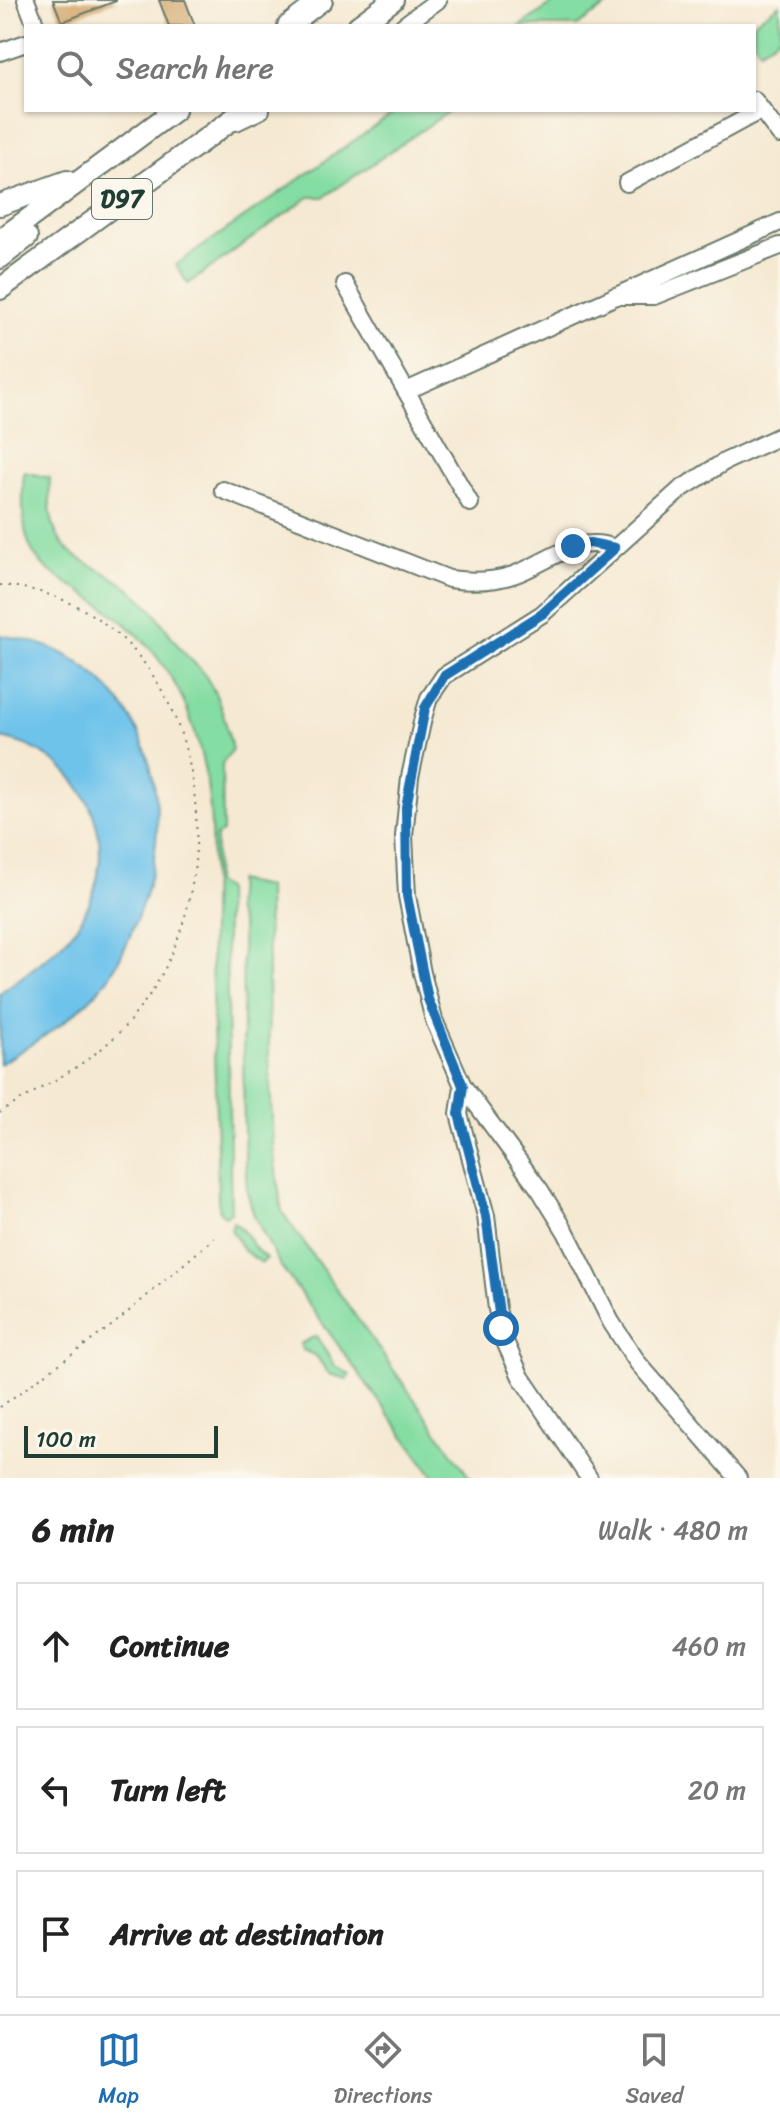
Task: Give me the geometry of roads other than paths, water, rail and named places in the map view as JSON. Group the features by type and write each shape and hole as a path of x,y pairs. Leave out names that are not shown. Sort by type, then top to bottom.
{"main road":[{"path":"291,24 322,0"},
{"path":"361,24 393,0"},
{"name":"D97","path":"0,240 172,112"},
{"name":"D97","path":"0,289 242,112"},
{"path":"0,258 124,164 145,132"},
{"path":"0,205 93,171"}],"street":[{"path":"26,0 35,24"},
{"path":"406,24 438,0"},
{"path":"0,52 24,44"},
{"path":"758,105 780,135"},
{"path":"219,129 257,112"},
{"path":"627,183 746,112"},
{"path":"406,391 780,222"},
{"path":"614,296 654,296 780,246"},
{"path":"345,284 470,503"},
{"path":"738,1478 638,1363 611,1322 566,1232 540,1190 463,1086 428,999 404,866 406,807 425,708 436,687 454,668 542,614 681,489 724,462 780,436"},
{"path":"223,490 449,579 485,581 512,575 581,544 598,543 615,548"},
{"path":"463,1086 459,1105 461,1123 486,1216 497,1309 506,1344 526,1385 589,1478"}],"water":[{"path":"0,635 41,644 64,654 95,676 120,702 138,733 150,766 156,802 156,838 151,874 140,910 112,973 98,991 64,1022 0,1064 0,993 66,940 82,918 95,889 100,860 98,832 89,805 75,782 55,762 30,747 0,738"}]}
